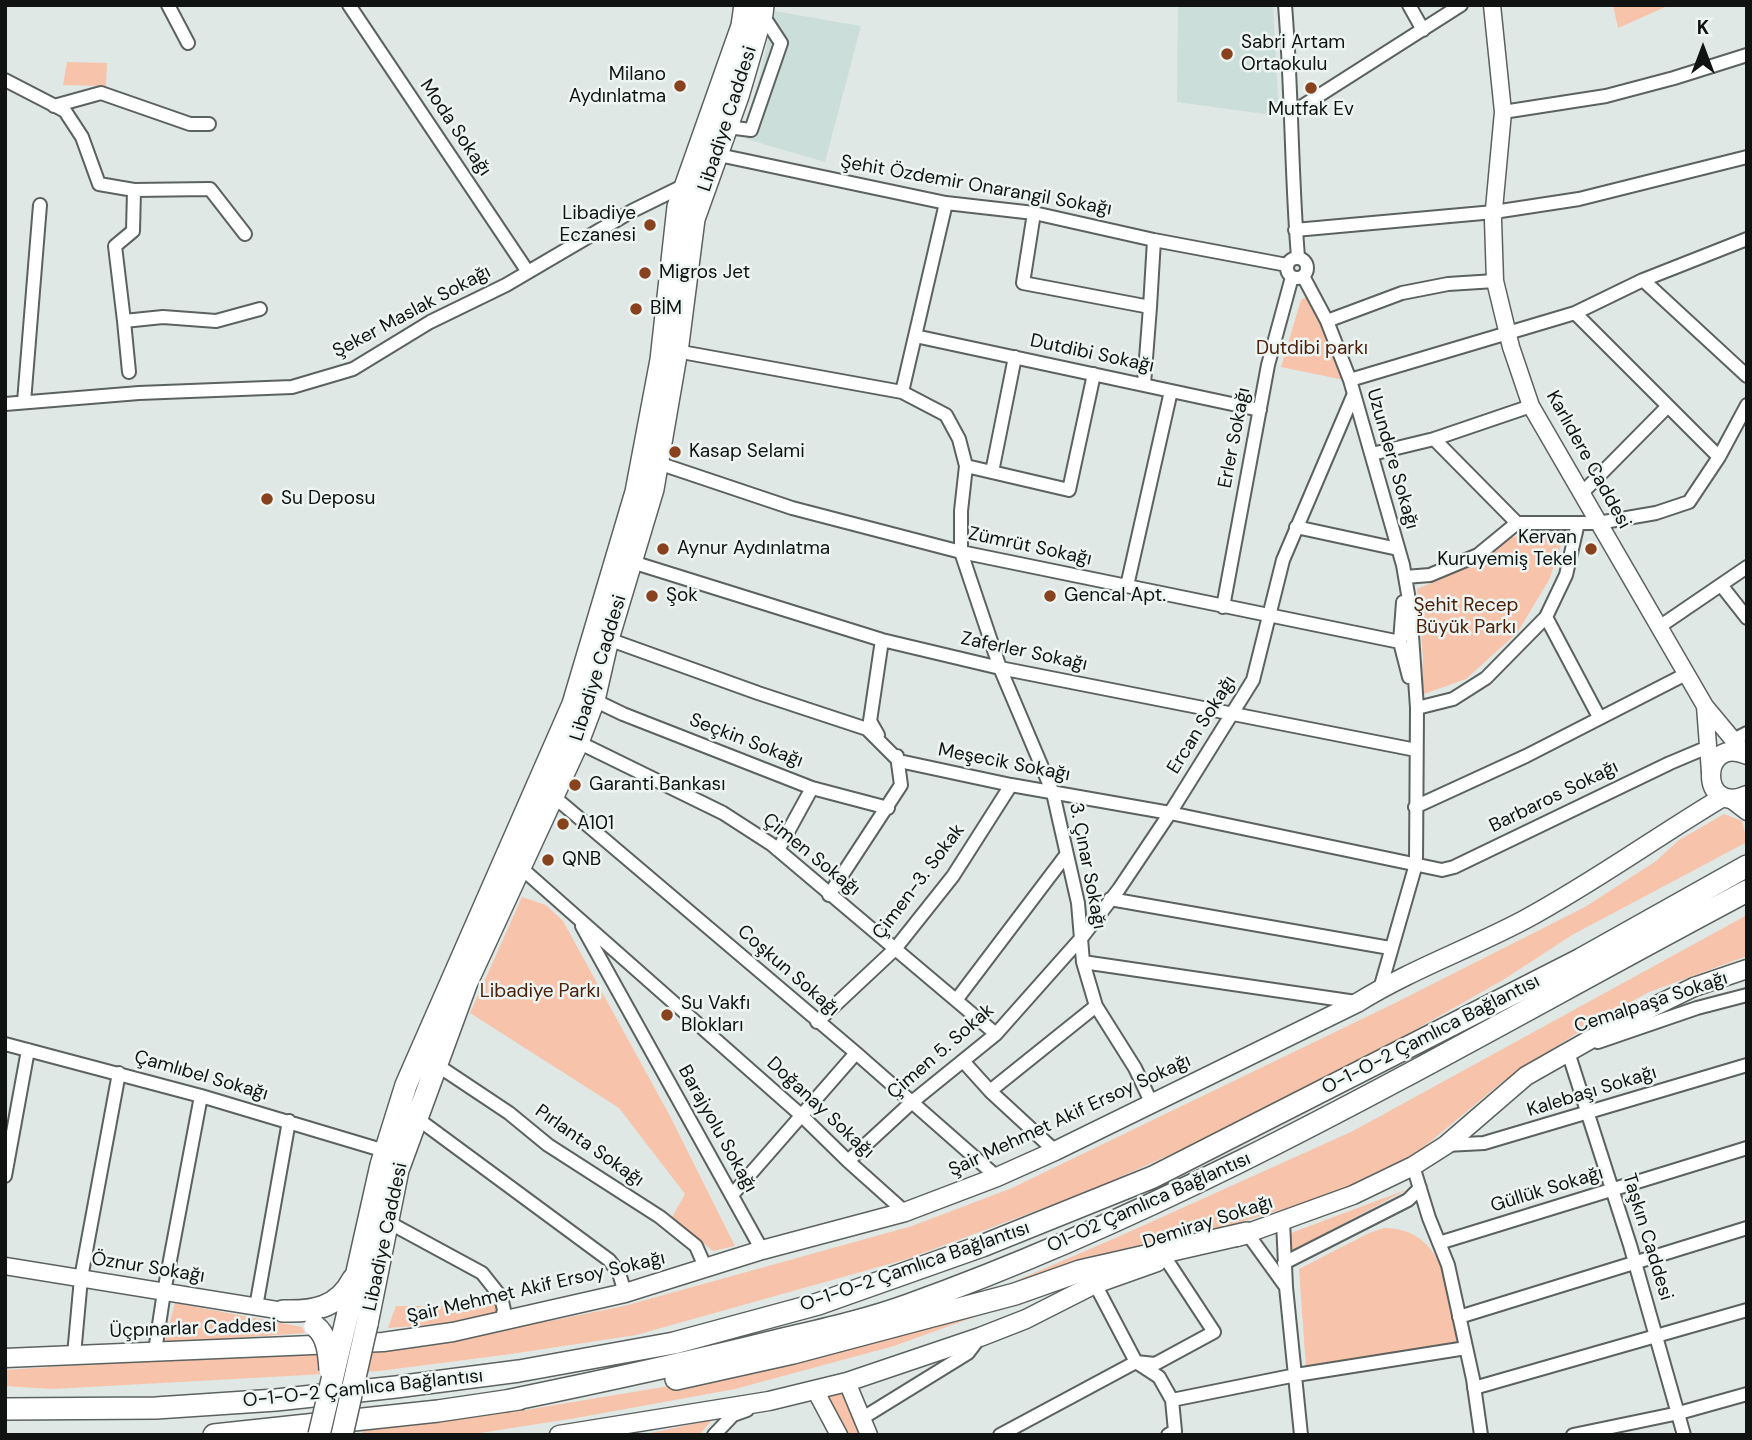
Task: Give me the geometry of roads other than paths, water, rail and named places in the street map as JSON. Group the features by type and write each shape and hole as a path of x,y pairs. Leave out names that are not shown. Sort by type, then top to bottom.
{"main road":[{"name":"Libadiye Caddesi","path":"342,1435 398,1170 467,982 578,742 594,700 608,639 653,489 658,463 669,355 678,207 687,184 727,127 752,7"},
{"name":"Libadiye Caddesi","path":"319,1435 385,1151 405,1086 573,704 636,492 669,355 709,151 742,26 752,7"},
{"path":"1661,834 1699,801 1717,759 1723,754 1738,752 1743,746"},
{"path":"1710,776 1717,792 1733,797"},
{"name":"Şair Mehmet Akif Ersoy Sokağı","path":"383,1342 453,1332 625,1293 762,1250 905,1212 997,1177 1152,1104 1522,921 1602,876 1661,834 1733,797"},
{"name":"O-1-O-2 Çamlıca Bağlantısı","path":"5,1409 156,1408 276,1400 423,1384 519,1371 674,1343 818,1304 982,1246 1153,1177 1581,959 1747,866"},
{"name":"O1-O2 Çamlıca Bağlantısı","path":"506,1401 653,1371 813,1332 904,1306 995,1272 1182,1191 1319,1123 1747,891"},
{"name":"Cemalpaşa Sokağı","path":"1446,1145 1526,1076 1614,1026 1694,987 1747,969"},
{"name":"Demiray Sokağı","path":"559,1435 769,1401 847,1382 1026,1319 1095,1284 1353,1195 1413,1166 1446,1145"},
{"path":"506,1401 666,1381 723,1370 1015,1294 1080,1271 1247,1233"},
{"path":"283,1311 302,1311 332,1304 344,1295 358,1268"},
{"path":"283,1311 301,1316 320,1330 325,1340 331,1386"},
{"name":"Üçpınarlar Caddesi","path":"5,1358 383,1342"},
{"name":"O-1-O-2 Çamlıca Bağlantısı","path":"215,1435 506,1401"}],"street":[{"path":"168,5 188,43"},
{"name":"Moda Sokağı","path":"349,5 528,272"},
{"path":"1285,5 1291,78 1295,269"},
{"path":"1409,5 1423,30"},
{"path":"1290,114 1461,5"},
{"name":"Karlıdere Caddesi","path":"1492,5 1503,112 1494,212 1495,281 1511,346 1531,406 1705,706 1743,746"},
{"path":"1503,112 1606,96 1747,55"},
{"path":"5,80 65,111 82,137 99,184 134,190 210,189 245,234"},
{"path":"54,106 101,93 190,124 209,124"},
{"name":"Şehit Özdemir Onarangil Sokağı","path":"709,151 946,203 1034,213 1295,269"},
{"path":"1295,230 1494,212 1579,199 1747,157"},
{"name":"Şeker Maslak Sokağı","path":"5,404 139,393 292,387 353,369 430,322 528,272 632,211 687,184"},
{"path":"129,372 115,246 133,231 134,190"},
{"path":"902,392 946,203"},
{"path":"24,402 40,205"},
{"path":"1034,213 1023,283 1150,307"},
{"path":"1350,380 1575,313 1643,280 1747,239"},
{"path":"1144,384 1154,240"},
{"name":"Uzundere Sokağı","path":"1295,269 1327,321 1350,380 1398,549 1410,606 1417,708 1416,864 1380,989"},
{"name":"Erler Sokağı","path":"1223,607 1268,365 1295,269"},
{"path":"1643,280 1747,376"},
{"path":"1327,321 1402,293 1448,284 1495,281"},
{"path":"124,321 163,317 216,321 260,309"},
{"path":"1575,313 1719,457"},
{"name":"Dutdibi Sokağı","path":"915,335 1260,410"},
{"path":"669,355 902,392 946,415 959,439 966,466 1069,490 1094,374"},
{"path":"992,472 1015,357"},
{"path":"1127,586 1171,390"},
{"name":"Ercan Sokağı","path":"1083,936 1170,813 1253,680 1283,561 1353,396"},
{"path":"1405,577 1430,575 1478,555 1517,523 1598,523 1656,513 1689,502 1719,457 1747,405"},
{"path":"1372,454 1434,439 1531,406"},
{"path":"1582,493 1668,406"},
{"path":"1434,439 1517,523"},
{"name":"Zümrüt Sokağı","path":"658,463 792,508 961,552 1400,642"},
{"name":"3. Çınar Sokağı","path":"966,466 961,511 961,552 1000,668 1053,793 1078,903 1083,936 1083,962 1096,1006 1135,1068 1152,1104"},
{"path":"1417,708 1453,699 1486,678 1546,617 1566,575 1578,523"},
{"path":"1296,527 1398,549"},
{"name":"Zaferler Sokağı","path":"632,562 882,640 1000,668 1416,750"},
{"path":"1659,626 1747,567"},
{"name":"Uzundere Sokağı","path":"1405,577 1400,642 1417,708"},
{"path":"1721,585 1747,618"},
{"path":"1546,617 1600,717"},
{"path":"608,639 867,729 899,761"},
{"path":"829,895 901,785 899,761 892,746 876,734 870,721 882,640"},
{"path":"1415,807 1526,756 1686,674"},
{"name":"Seçkin Sokağı","path":"594,700 623,714 812,788 888,808"},
{"name":"Karlıdere Caddesi","path":"1705,706 1710,776"},
{"name":"Çimen Sokağı","path":"578,742 723,813 778,850 996,1034"},
{"name":"Barbaros Sokağı","path":"1416,864 1442,870 1454,867 1670,762 1708,747"},
{"name":"Meşecik Sokağı","path":"899,761 1416,864"},
{"name":"Çimen-3. Sokak","path":"817,1022 895,948 953,876 1011,785"},
{"path":"778,850 812,788"},
{"name":"Coşkun Sokağı","path":"552,795 912,1101 997,1177"},
{"path":"1733,797 1747,812"},
{"path":"957,999 1066,855"},
{"name":"Doğanay Sokağı","path":"519,866 802,1116 905,1212"},
{"path":"1110,899 1390,948"},
{"name":"Barajyolu Sokağı","path":"578,917 762,1250"},
{"name":"Çimen 5. Sokak","path":"848,1161 912,1101 996,1034 1083,936"},
{"path":"1083,962 1357,1003"},
{"name":"Cemalpaşa Sokağı","path":"1568,1052 1697,1008 1747,995"},
{"path":"990,1091 1096,1006"},
{"name":"Çamlıbel Sokağı","path":"5,1044 201,1096 385,1151"},
{"path":"5,1176 29,1050"},
{"name":"Taşkın Caddesi","path":"1568,1052 1636,1263 1684,1435"},
{"path":"732,1195 856,1053"},
{"path":"963,1060 990,1091 1055,1151"},
{"name":"Pırlanta Sokağı","path":"437,1065 509,1113 548,1145 660,1217 696,1246 706,1269"},
{"name":"Kalebaşı Sokağı","path":"1446,1145 1484,1143 1747,1065"},
{"path":"74,1355 81,1278 119,1073"},
{"path":"155,1351 201,1096"},
{"path":"418,1118 609,1260 619,1273 625,1293"},
{"path":"256,1307 289,1121"},
{"name":"Güllük Sokağı","path":"1439,1243 1747,1148"},
{"path":"1413,1166 1448,1265 1481,1435"},
{"path":"1284,1263 1408,1200 1420,1188"},
{"path":"1283,1221 1286,1287 1301,1435"},
{"path":"387,1222 482,1273 501,1297 504,1310 501,1321"},
{"path":"1459,1317 1747,1228"},
{"path":"1247,1233 1286,1287"},
{"path":"1000,1435 1136,1362 1155,1364 1214,1332 1166,1259"},
{"name":"Öznur Sokağı","path":"5,1266 283,1311"},
{"path":"1095,1284 1136,1362 1158,1377 1172,1399 1175,1431 1168,1435"},
{"path":"1474,1388 1747,1310"},
{"path":"861,1419 968,1353 980,1337"},
{"path":"1172,1399 1296,1375 1466,1348"},
{"path":"847,1382 869,1435"},
{"path":"815,1390 839,1435"},
{"path":"1573,1435 1679,1413 1747,1394"},
{"path":"714,1435 733,1415 769,1401"}],"place":[{"name":"Sabri Artam Ortaokulu","path":"1227,54"},
{"name":"Milano Aydınlatma","path":"680,86"},
{"name":"Mutfak Ev","path":"1311,88"},
{"name":"Libadiye Eczanesi","path":"650,225"},
{"name":"Migros Jet","path":"645,273"},
{"name":"BİM","path":"636,309"},
{"name":"Kasap Selami","path":"675,452"},
{"name":"Su Deposu","path":"267,499"},
{"name":"Aynur Aydınlatma","path":"663,549"},
{"name":"Kervan Kuruyemiş Tekel","path":"1591,549"},
{"name":"Şok","path":"652,596"},
{"name":"Gencal Apt.","path":"1050,596"},
{"name":"Garanti Bankası","path":"575,785"},
{"name":"A101","path":"563,824"},
{"name":"QNB","path":"548,860"},
{"name":"Su Vakfı Blokları","path":"667,1015"}],"park label":[{"name":"Dutdibi parkı","path":"1312,349"},
{"name":"Şehit Recep Büyük Parkı","path":"1466,617"},
{"name":"Libadiye Parkı","path":"540,992"}]}
